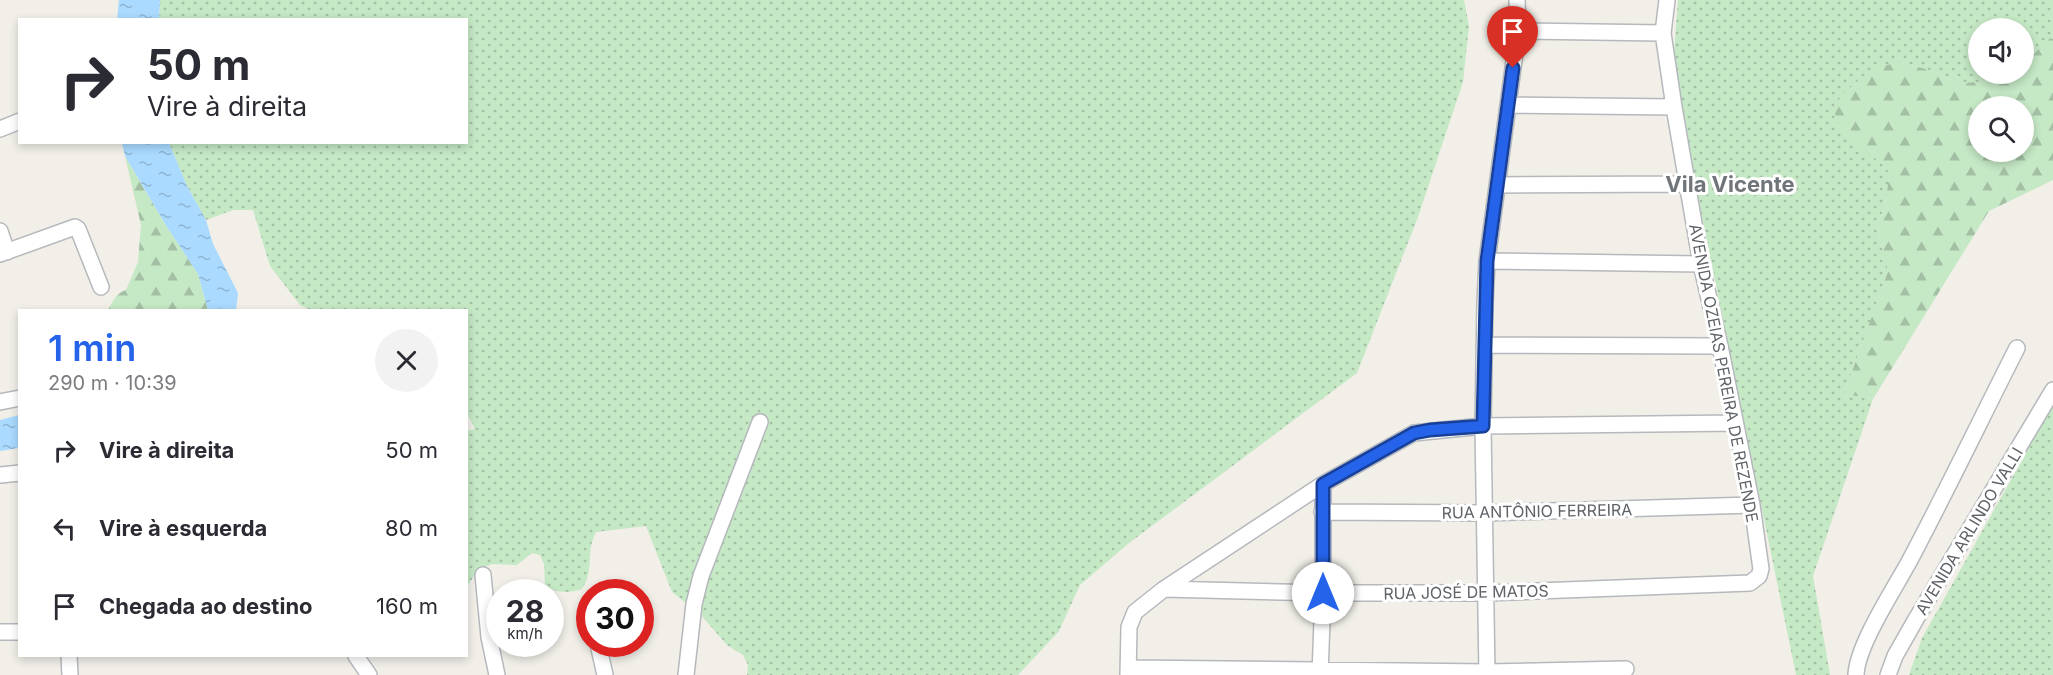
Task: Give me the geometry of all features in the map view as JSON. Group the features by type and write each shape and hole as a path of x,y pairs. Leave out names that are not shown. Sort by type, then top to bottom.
{"street":[{"path":"1487,673 1483,426 1487,261 1518,31 1517,0"},
{"name":"AVENIDA OZEIAS PEREIRA DE REZENDE","path":"1667,0 1663,33 1674,107 1701,264 1752,505 1761,569"},
{"path":"1518,31 1663,33"},
{"path":"1508,105 1674,107"},
{"path":"0,129 18,122"},
{"path":"1498,185 1688,184"},
{"path":"0,231 3,253 72,228 78,229 101,287"},
{"path":"1487,261 1701,264"},
{"path":"1484,345 1720,346"},
{"path":"1856,675 1868,638 1911,559 2017,348"},
{"name":"AVENIDA ARLINDO VALLI","path":"1888,675 1895,656 1916,619 2053,390"},
{"path":"0,402 18,398"},
{"path":"686,675 694,604 701,576 760,422"},
{"path":"1626,669 1487,673 1129,672 1129,627 1135,612 1164,589 1323,484 1414,433 1483,426 1736,423"},
{"path":"0,475 18,472"},
{"path":"1320,673 1323,484"},
{"name":"RUA ANTÔNIO FERREIRA","path":"1322,512 1484,513 1752,505"},
{"name":"RUA JOSÉ DE MATOS","path":"1164,589 1323,593 1486,593 1750,583 1759,576 1761,569"},
{"path":"483,575 489,637 497,675"},
{"path":"0,632 18,632"},
{"path":"69,657 70,675"},
{"path":"357,657 369,675"},
{"path":"601,657 605,675"}],"green space":[{"path":"160,0 1464,0 1469,26 1463,82 1418,217 1357,373 1129,543 1080,585 1059,631 1018,675 747,675 748,665 743,655 727,645 701,615 672,592 646,526 596,532 591,547 587,579 576,579 576,590 564,592 564,579 545,579 544,564 540,555 532,553 517,565 492,564 479,569 468,585 468,431 475,429 468,415 468,309 308,309 300,305 270,266 253,210 233,210 206,220 187,186 169,144 468,144 468,18 159,18"},
{"path":"1678,0 2053,0 2053,39 2048,39 2034,55 2034,18 1968,18 1968,83 1960,83 1926,69 1898,62 1875,157 1888,168 1889,177 1885,206 1878,222 1879,243 1887,257 1887,274 1844,394 1873,399 1813,576 1830,675 1796,675 1698,198 1674,54"},
{"path":"2048,38 2053,39 2053,180 1989,211 1873,399 1844,394 1887,274 1887,257 1879,243 1878,222 1885,206 1889,177 1887,168 1840,129 1833,107 1843,94 1863,76 1880,67 1898,62 1926,69 1960,83 2034,84 2034,54"},
{"path":"125,156 198,274 208,309 109,309 117,295 126,290 138,262 141,225"},
{"path":"2053,405 2053,675 1909,675 1922,638"}],"water":[{"path":"119,0 160,0 159,18 117,18"},
{"path":"122,144 169,144 187,186 206,220 213,244 238,293 236,309 208,309 198,274 125,156"},
{"path":"18,415 18,448 0,451 0,420"}],"district":[{"name":"Vila Vicente","path":"1730,184"}],"route":[{"path":"1323,593 1323,484 1414,433 1483,426 1487,261 1513,68"}]}
